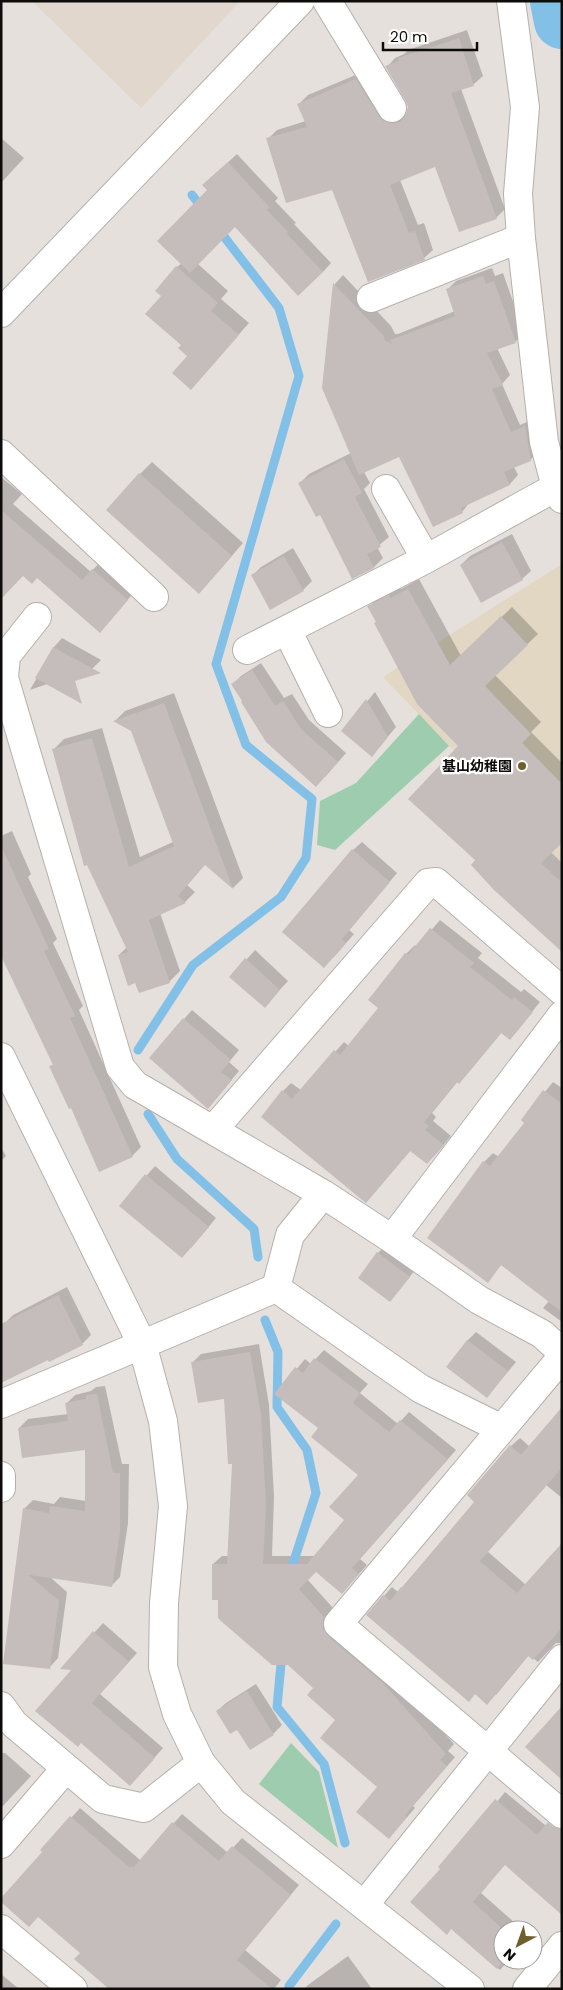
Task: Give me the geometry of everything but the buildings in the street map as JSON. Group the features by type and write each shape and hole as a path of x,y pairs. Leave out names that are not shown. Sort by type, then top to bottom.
{"street":[{"path":"1,312 300,1"},
{"path":"327,1 392,108"},
{"path":"247,650 559,493 544,442 520,238 518,194 525,107 511,1"},
{"path":"372,298 520,238"},
{"path":"1,454 154,597"},
{"path":"386,489 426,559"},
{"path":"37,617 6,656 4,678 9,724 120,1067 135,1085 323,1194 392,1239 479,1300 542,1334 562,1352"},
{"path":"287,630 328,714"},
{"path":"213,1130 428,883 436,882 562,991"},
{"path":"392,1239 562,1015"},
{"path":"1,1057 142,1344 164,1421 173,1506 164,1603 163,1667 177,1714 201,1763 232,1802 470,1989"},
{"path":"276,1288 290,1235 323,1194"},
{"path":"1,1404 276,1288"},
{"path":"276,1288 421,1388 500,1428"},
{"path":"562,1357 500,1428 338,1624 562,1814"},
{"path":"1,1476 1,1488"},
{"path":"364,1905 562,1659"},
{"path":"1,1706 14,1724 103,1799 144,1808 201,1763"},
{"path":"1,1844 66,1768"},
{"path":"1,1930 73,1989"},
{"path":"528,1989 562,1946"}],"shaded area":[{"path":"32,1 240,1 141,108"},
{"path":"562,564 562,863 383,677"}],"green space":[{"path":"419,714 449,746 335,850 317,845 320,801 356,783"},
{"path":"291,1743 319,1772 338,1848 259,1784"}],"waterway":[{"path":"558,1 562,21"},
{"path":"192,195 203,209"},
{"path":"138,1050 193,965 281,897 306,858 312,799 246,745 216,664 299,376 279,308 219,230"},
{"path":"148,1114 177,1159 254,1229 258,1257"},
{"path":"265,1320 278,1352 277,1407 307,1450 316,1493 289,1576"},
{"path":"282,1653 277,1707 324,1764 345,1843"},
{"path":"289,1989 289,1986 336,1924"}],"place":[{"name":"基山幼稚園","path":"522,766"}]}
